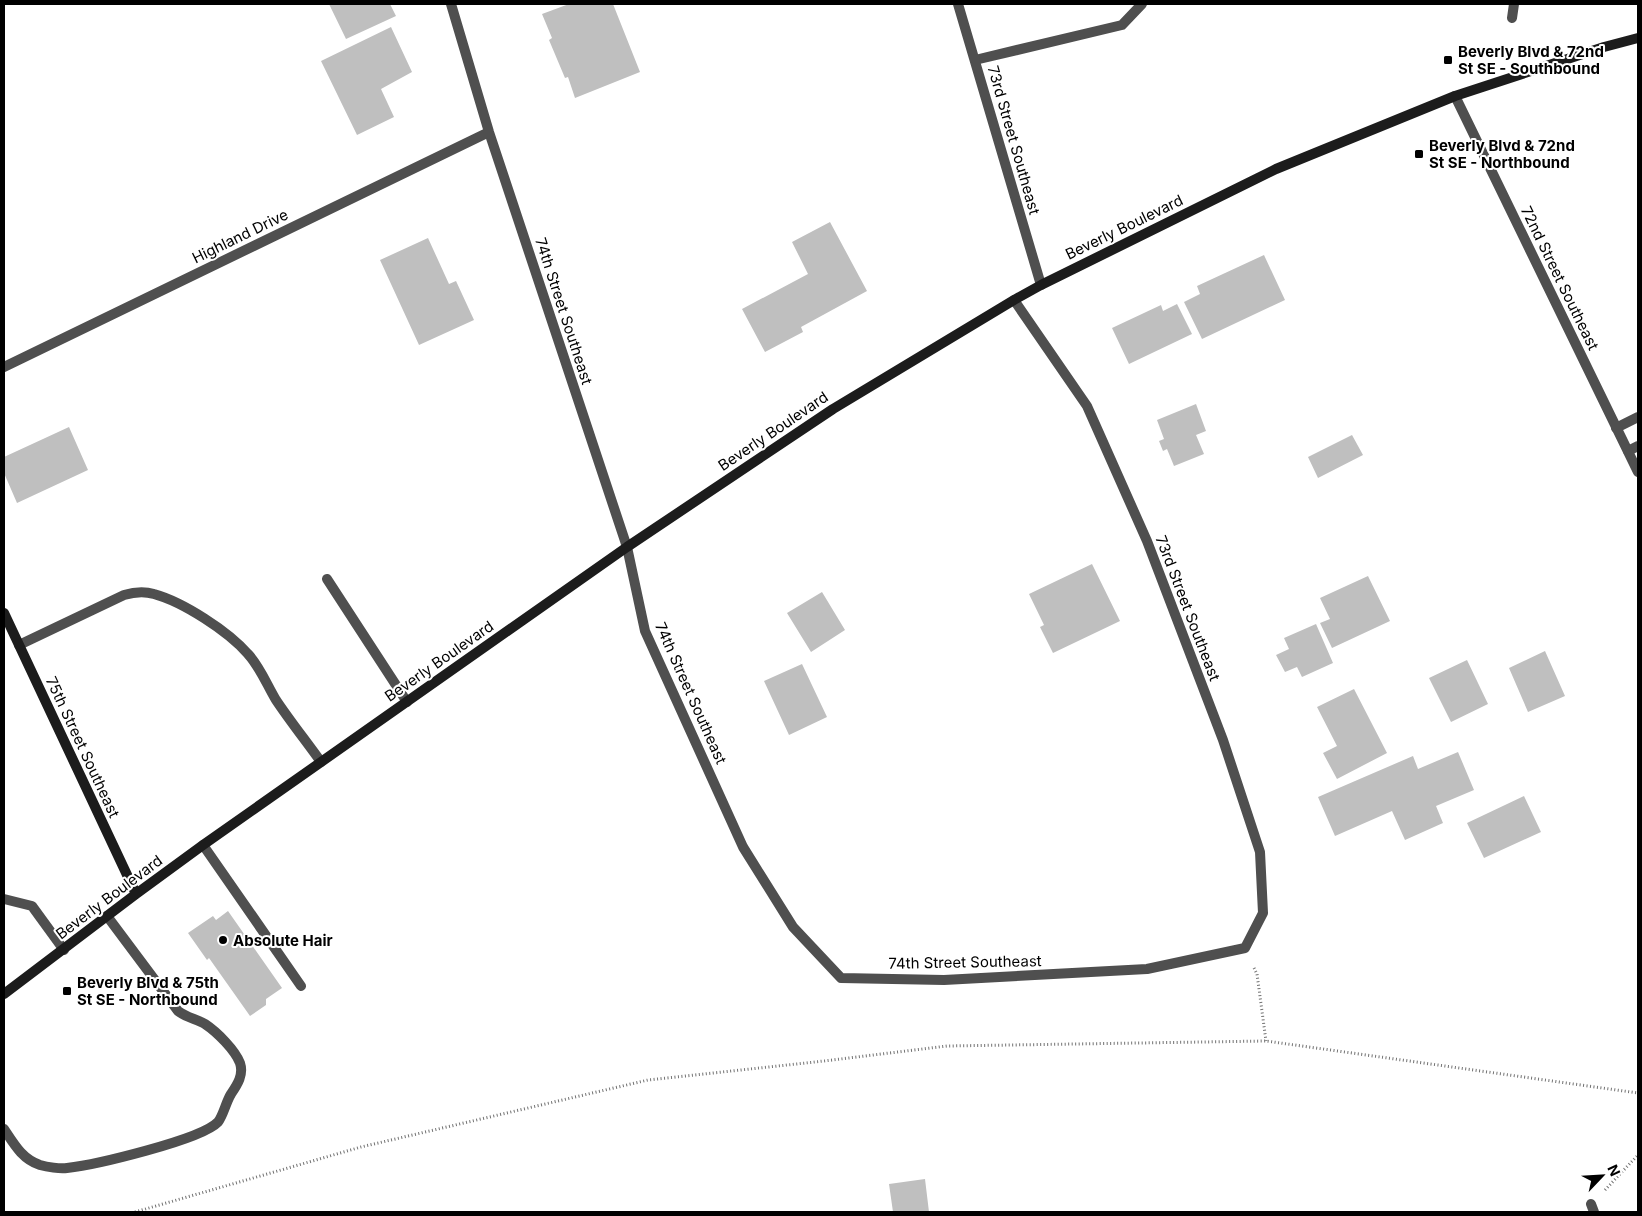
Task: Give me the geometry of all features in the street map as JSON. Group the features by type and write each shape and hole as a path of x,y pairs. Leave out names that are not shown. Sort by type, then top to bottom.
{"main road":[{"name":"Beverly Boulevard","path":"4,994 136,894 627,547 833,409 1014,300 1040,285 1276,168 1455,96 1604,47 1638,38"},
{"name":"75th Street Southeast","path":"4,613 136,894"}],"street":[{"name":"74th Street Southeast","path":"451,4 489,132 627,547 645,631 743,847 793,927 841,978 944,980 1147,969 1245,948"},
{"name":"73rd Street Southeast","path":"958,4 1040,285"},
{"path":"975,60 1122,26 1142,4"},
{"path":"1512,18 1514,4"},
{"name":"72nd Street Southeast","path":"1455,96 1638,472"},
{"name":"Highland Drive","path":"4,367 489,132"},
{"name":"73rd Street Southeast","path":"1014,300 1087,406 1146,541 1223,740 1260,852 1263,913 1245,948"},
{"path":"1616,428 1638,418"},
{"path":"1628,451 1638,446"},
{"path":"327,579 407,702"},
{"path":"19,645 124,595 148,593 174,602 222,631 249,655 276,699 321,762"},
{"path":"203,846 301,986"},
{"path":"4,899 32,906 64,950"},
{"path":"4,1128 20,1154 40,1165 65,1168 115,1158 199,1134 218,1121 226,1101 239,1080 242,1070 239,1061 221,1037 204,1023 187,1017 178,1011 107,916"}],"path":[{"path":"1245,948 1257,974 1266,1041"},
{"path":"135,1212 361,1147 648,1080 947,1046 1266,1041 1638,1093"},
{"path":"1592,1208 1638,1155"}],"building":[{"path":"329,4 390,4 396,16 346,39"},
{"path":"569,4 613,4 640,72 575,98 568,77 565,78 549,40 552,38 542,14"},
{"path":"391,27 412,72 381,89 394,117 357,135 321,61"},
{"path":"830,222 867,291 801,327 803,332 765,352 742,309 808,274 792,242"},
{"path":"428,238 449,284 456,281 474,320 419,345 380,260"},
{"path":"1264,255 1285,300 1202,339 1184,302 1200,294 1197,286"},
{"path":"1177,304 1192,334 1129,364 1112,328 1161,305 1163,311"},
{"path":"1196,404 1206,431 1196,435 1204,454 1174,466 1167,449 1163,451 1159,441 1164,439 1157,420"},
{"path":"69,427 88,470 17,503 4,473 4,457"},
{"path":"1352,435 1363,455 1318,478 1308,457"},
{"path":"1092,564 1120,621 1053,653 1040,627 1044,625 1029,594"},
{"path":"1368,576 1390,621 1332,648 1320,623 1330,619 1320,598"},
{"path":"822,592 845,630 811,652 787,613"},
{"path":"1316,624 1333,663 1302,677 1297,667 1285,672 1276,655 1289,649 1284,638"},
{"path":"1545,651 1565,696 1528,712 1509,668"},
{"path":"1467,660 1488,704 1451,722 1429,678"},
{"path":"802,664 827,717 789,735 764,681"},
{"path":"1354,689 1387,753 1337,779 1323,753 1337,746 1317,707"},
{"path":"1458,752 1474,790 1436,806 1443,823 1405,840 1392,811 1335,836 1318,797 1413,756 1418,769"},
{"path":"1524,796 1541,832 1484,858 1467,823"},
{"path":"228,911 282,988 266,999 266,1005 250,1016 209,958 207,960 188,933 213,916 216,920"},
{"path":"925,1179 929,1212 893,1212 889,1184"}],"place":[{"name":"Beverly Blvd & 72nd St SE - Southbound","path":"1448,60"},
{"name":"Beverly Blvd & 72nd St SE - Northbound","path":"1419,154"},
{"name":"Absolute Hair","path":"223,940"},
{"name":"Beverly Blvd & 75th St SE - Northbound","path":"67,991"}]}
